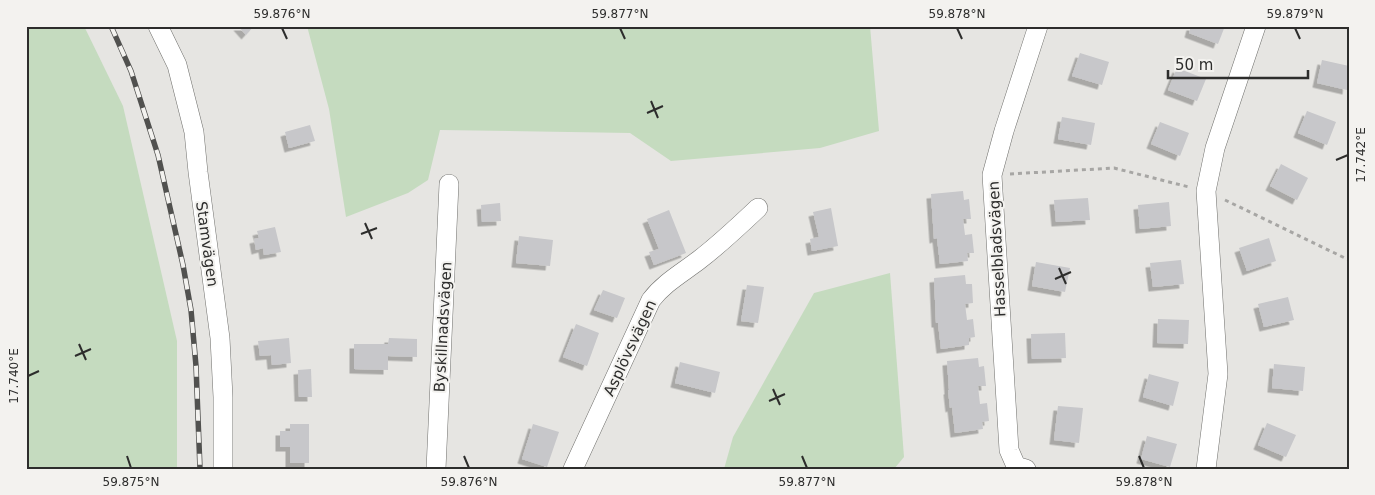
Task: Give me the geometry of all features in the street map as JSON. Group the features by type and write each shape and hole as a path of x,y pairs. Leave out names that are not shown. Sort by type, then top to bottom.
{"street":[{"name":"Stamvägen","path":"158,26 177,66 187,97 194,132 220,338 223,469"},
{"name":"Hasselbladsvägen","path":"1026,469 1016,466 1009,450 992,175 1004,131 1038,26"},
{"path":"1206,469 1218,374 1206,191 1215,148 1256,26"},
{"name":"Byskillnadsvägen","path":"436,469 450,184"},
{"name":"Asplövsvägen","path":"573,469 651,300 660,288 725,240 758,208"}],"path":[{"path":"992,175 1114,168 1206,191 1349,260"}],"green space":[{"path":"26,26 84,26 123,106 177,341 177,469 26,469"},
{"path":"307,26 870,26 879,131 820,148 671,161 630,133 440,130 428,180 408,193 346,217 329,109"},
{"path":"890,273 904,457 894,469 724,469 733,437 814,293"}],"building":[{"path":"238,26 254,26 246,35"},
{"path":"1191,26 1225,26 1218,44 1189,33"},
{"path":"1080,53 1109,62 1102,85 1072,76"},
{"path":"1322,60 1349,66 1347,90 1317,83"},
{"path":"1177,68 1206,79 1197,101 1168,90"},
{"path":"1307,111 1336,122 1327,145 1298,133"},
{"path":"1062,117 1095,123 1091,145 1058,139"},
{"path":"1160,122 1189,133 1180,156 1151,144"},
{"path":"310,125 315,141 289,148 285,132"},
{"path":"1281,164 1308,178 1297,200 1270,186"},
{"path":"963,191 964,200 969,199 971,219 963,219 965,235 972,234 974,253 967,253 968,261 940,264 937,238 934,239 931,194"},
{"path":"1088,198 1090,220 1056,222 1054,200"},
{"path":"1169,202 1171,226 1140,229 1138,205"},
{"path":"500,203 501,221 482,222 481,205"},
{"path":"831,208 838,246 812,251 810,239 819,237 813,212"},
{"path":"669,210 686,253 654,265 649,252 659,249 647,219"},
{"path":"275,227 281,252 264,255 263,248 256,250 254,239 259,238 257,231"},
{"path":"519,236 553,240 550,266 516,263"},
{"path":"1269,238 1276,261 1247,271 1239,248"},
{"path":"1181,260 1184,284 1153,287 1150,263"},
{"path":"1036,262 1070,268 1065,292 1032,286"},
{"path":"965,275 966,284 972,284 973,303 965,304 967,320 973,319 975,337 969,338 969,345 941,349 938,323 936,323 934,278"},
{"path":"747,285 764,287 758,323 741,321"},
{"path":"603,290 625,298 617,318 594,310"},
{"path":"1288,297 1294,320 1264,327 1258,304"},
{"path":"1158,319 1189,320 1188,344 1157,343"},
{"path":"576,324 599,333 587,366 563,357"},
{"path":"1065,333 1066,358 1032,359 1031,334"},
{"path":"289,338 291,363 272,365 271,355 260,356 258,341"},
{"path":"389,338 417,339 417,357 388,356 388,370 354,369 354,344 388,344"},
{"path":"978,358 979,367 984,366 986,386 978,386 980,404 987,403 989,421 982,422 983,429 955,433 948,390 947,361"},
{"path":"680,362 720,372 715,393 675,383"},
{"path":"1274,364 1305,367 1303,391 1272,388"},
{"path":"311,369 312,397 299,397 298,370"},
{"path":"1149,374 1179,382 1173,406 1143,397"},
{"path":"1058,406 1083,408 1079,443 1054,440"},
{"path":"1267,423 1296,435 1286,457 1258,445"},
{"path":"290,424 309,424 309,463 290,463 290,447 280,447 280,431 290,431"},
{"path":"533,424 559,432 547,467 522,459"},
{"path":"1147,436 1177,444 1170,467 1141,459"}],"railway":[{"path":"111,26 131,71 158,155 183,265 191,310 196,366 200,469"}]}
